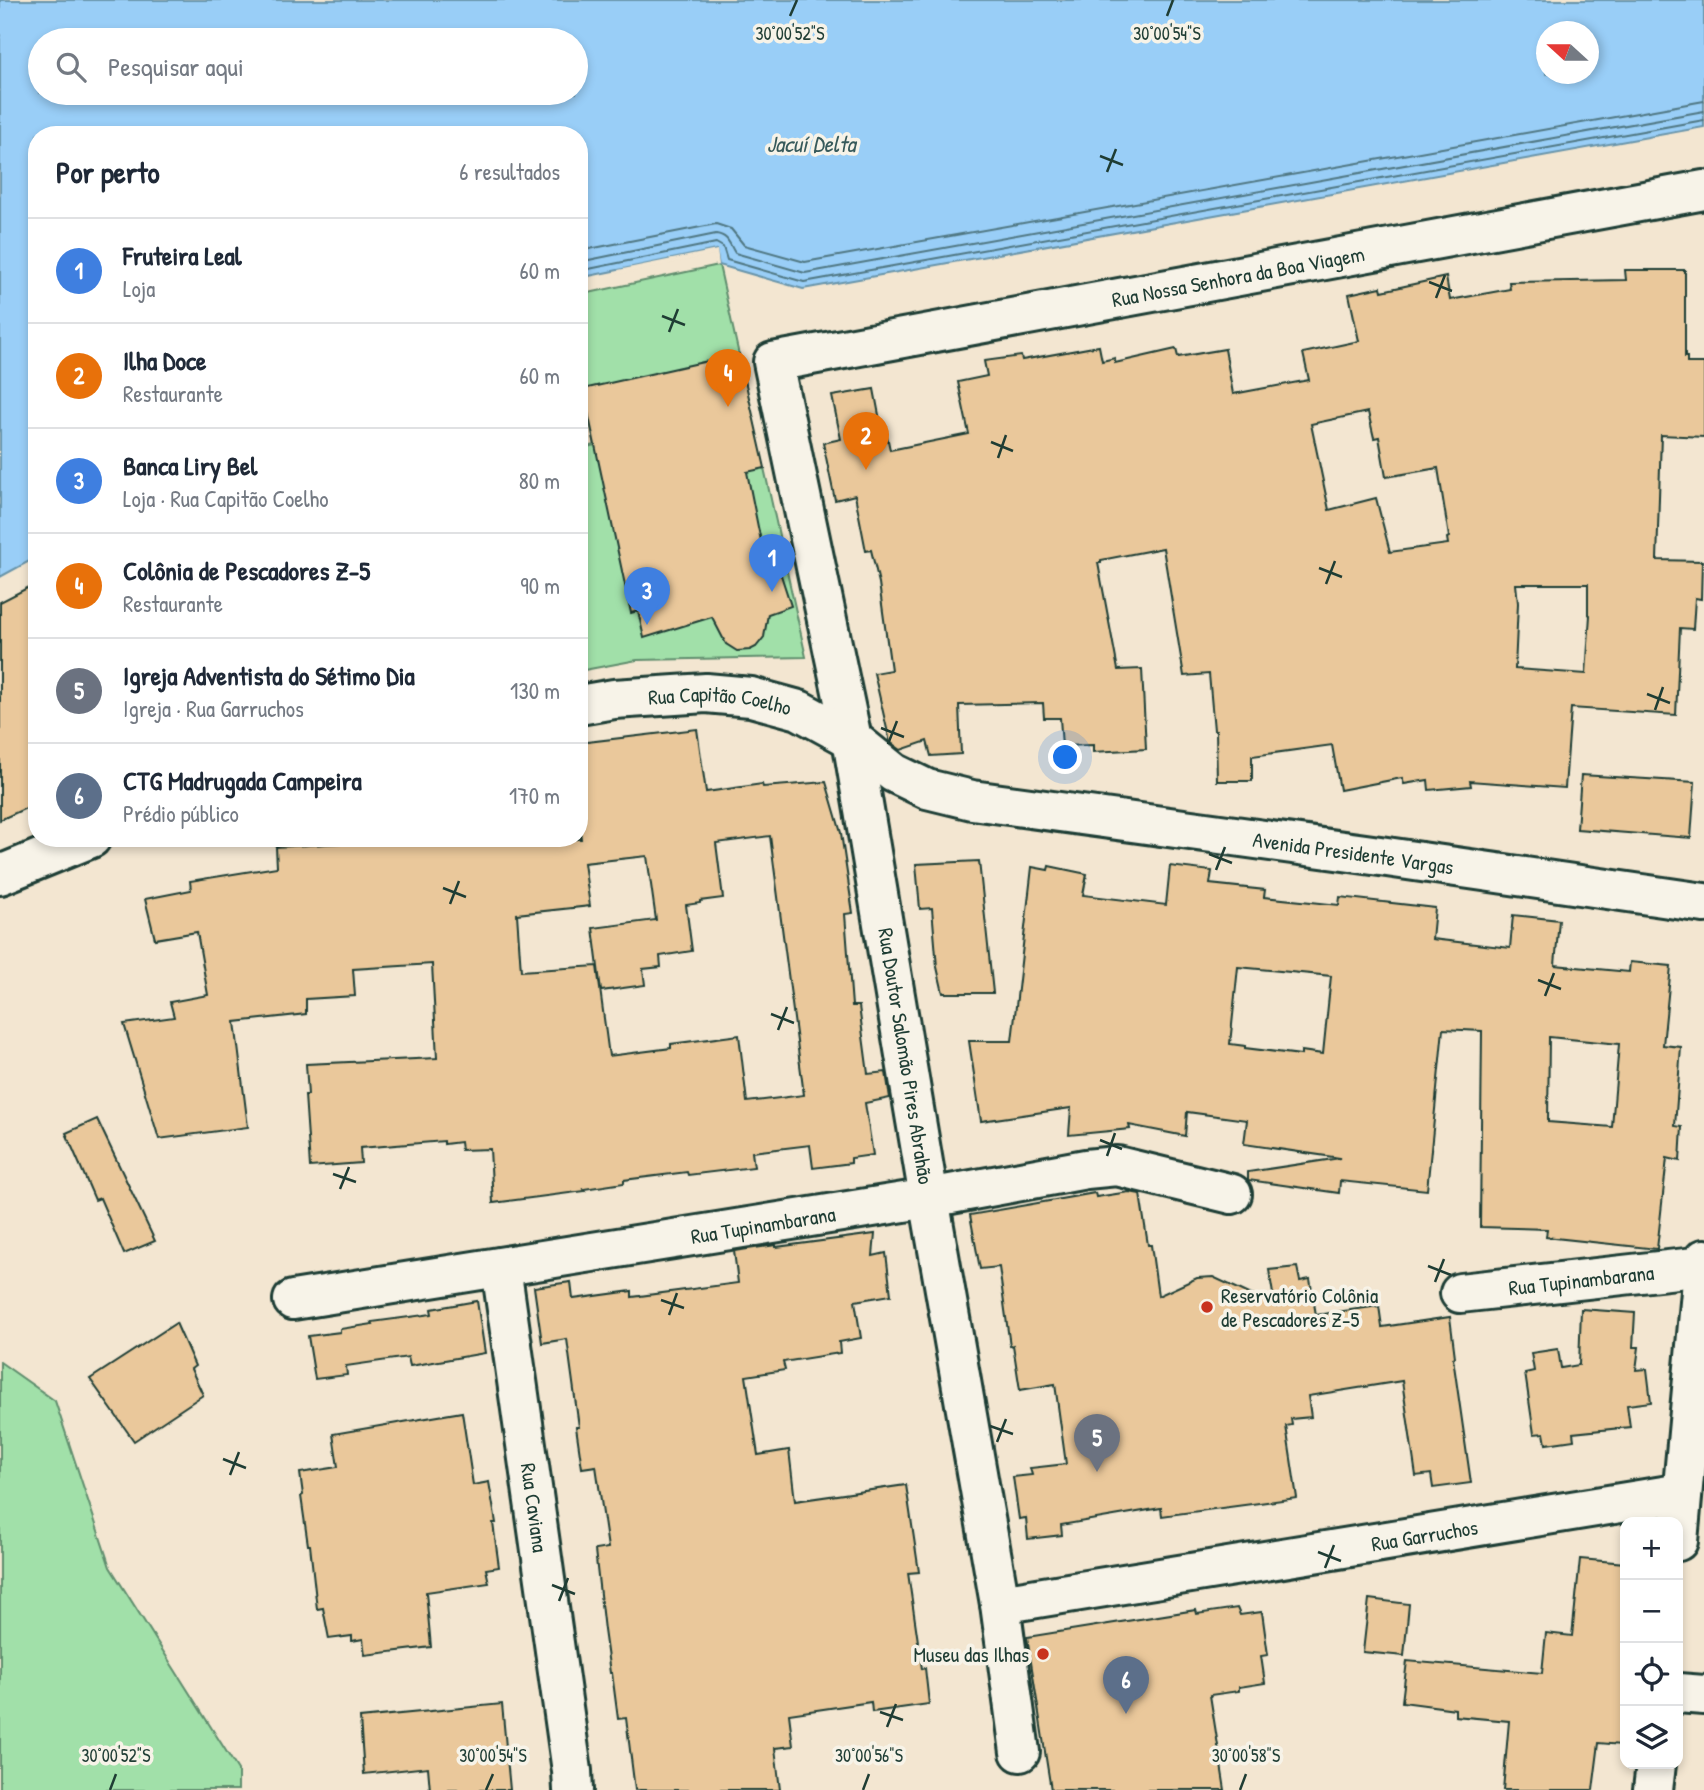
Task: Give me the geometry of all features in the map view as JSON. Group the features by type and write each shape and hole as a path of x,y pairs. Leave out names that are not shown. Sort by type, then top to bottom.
{"street":[{"name":"Rua Nossa Senhora da Boa Viagem","path":"773,362 1704,190"},
{"name":"Rua Doutor Salomão Pires Abrahão","path":"773,362 852,739 1000,1604 1020,1752"},
{"name":"Rua Capitão Coelho","path":"588,703 614,699 706,693 751,697 799,710 852,739"},
{"name":"Avenida Presidente Vargas","path":"852,739 894,773 928,789 972,800 1704,903"},
{"path":"0,875 69,847"},
{"name":"Rua Tupinambarana","path":"293,1300 929,1198 1086,1169 1117,1166 1232,1194"},
{"path":"1680,1517 1704,1259"},
{"name":"Rua Tupinambarana","path":"1460,1293 1704,1266"},
{"name":"Rua Caviana","path":"501,1267 573,1790"},
{"name":"Rua Garruchos","path":"1000,1604 1682,1493"},
{"path":"1683,1693 1704,1695"},
{"path":"1653,1790 1655,1769"}],"shaded area":[{"path":"588,413 595,446 588,447"}],"green space":[{"path":"719,265 806,657 637,660 588,669 588,447 595,445 588,413 588,293"},
{"path":"0,1362 55,1401 110,1567 238,1770 238,1790 0,1790"}],"water":[{"name":"Jacuí Delta","path":"0,0 1704,0 1704,127 803,289 719,265 716,250 588,276 588,126 28,126 28,562 0,577"}],"pier":[{"path":"717,250 719,265 716,266 714,254 619,274 618,270"}],"building":[{"path":"1625,270 1685,270 1685,357 1687,363 1704,363 1704,437 1661,435 1657,560 1702,561 1701,599 1695,598 1693,629 1680,628 1676,715 1571,708 1565,788 1470,781 1471,786 1429,790 1428,780 1404,784 1402,778 1340,790 1332,745 1252,756 1252,781 1217,781 1216,730 1209,674 1184,676 1163,548 1101,560 1101,563 1098,563 1118,670 1142,669 1146,749 1093,752 1093,745 1062,746 1060,718 1044,718 1043,703 959,705 961,754 931,756 927,741 901,750 890,742 874,673 891,670 879,583 871,550 866,551 855,495 835,500 823,443 841,439 832,396 874,389 882,431 886,431 890,450 969,434 958,382 987,376 984,361 1021,356 1022,360 1099,346 1102,361 1115,358 1115,363 1176,349 1178,357 1225,349 1233,394 1309,380 1303,353 1359,341 1349,294 1381,287 1382,291 1446,277 1450,300 1510,289 1509,282 1626,280","holes":["1368,412 1374,438 1379,437 1386,477 1438,468 1448,544 1390,552 1376,498 1329,510 1311,424","1516,584 1588,584 1590,615 1586,674 1515,669 1518,603"]},
{"path":"739,354 765,468 747,472 758,527 768,573 779,569 791,606 768,614 764,637 756,647 737,651 726,644 712,617 644,638 638,611 631,613 588,412 588,388"},
{"path":"28,588 28,807 0,820 0,602"},
{"path":"697,729 706,792 762,784 763,787 826,782 841,833 853,913 845,914 852,1006 859,1006 868,1074 886,1072 890,1098 865,1103 873,1155 851,1158 851,1163 813,1168 810,1145 752,1152 754,1167 624,1180 624,1183 584,1189 585,1191 493,1203 490,1149 461,1150 460,1142 360,1148 361,1163 310,1167 305,1095 308,1095 306,1064 437,1058 432,964 353,969 355,996 306,999 306,1014 235,1022 248,1127 159,1139 124,1024 174,1017 170,1002 208,995 197,932 155,939 145,899 191,890 190,881 277,867 276,847 588,847 588,742","holes":["770,836 804,1095 747,1102 739,1035 609,1056 597,966 521,971 517,914 590,906 584,863 647,856 656,920 593,928 601,991 645,985 643,969 661,967 660,956 692,951 686,905 723,898 716,843"]},
{"path":"1581,775 1695,782 1691,838 1577,829"},
{"path":"979,861 993,993 943,993 937,967 932,908 920,909 916,864"},
{"path":"1049,866 1087,874 1083,895 1166,905 1170,866 1212,871 1210,884 1265,890 1264,897 1339,905 1340,897 1435,908 1432,939 1510,948 1513,915 1559,920 1555,965 1629,972 1630,962 1671,966 1663,1045 1681,1047 1675,1126 1682,1127 1680,1161 1667,1158 1657,1249 1546,1237 1547,1229 1480,1227 1482,1031 1443,1029 1427,1190 1340,1181 1339,1193 1248,1180 1248,1172 1340,1158 1244,1144 1247,1120 1187,1112 1185,1136 1129,1125 1130,1129 1069,1135 1071,1108 981,1121 969,1041 1012,1041 1032,867 1048,870","holes":["1238,967 1331,976 1323,1054 1301,1051 1301,1055 1230,1044","1549,1037 1619,1044 1612,1127 1548,1122"]},
{"path":"97,1119 155,1241 124,1254 100,1198 95,1200 66,1133"},
{"path":"1129,1192 1140,1194 1158,1296 1197,1278 1213,1277 1275,1306 1269,1270 1297,1267 1300,1281 1310,1279 1316,1315 1379,1306 1382,1327 1450,1317 1453,1358 1471,1483 1433,1488 1431,1474 1416,1476 1402,1381 1308,1396 1311,1417 1291,1419 1292,1425 1286,1426 1297,1498 1162,1516 1161,1508 1061,1525 1062,1535 1028,1539 1026,1518 1019,1519 1013,1477 1032,1475 1030,1468 1066,1464 1055,1384 1020,1390 1013,1345 1010,1346 999,1267 980,1269 970,1215 1095,1193 1096,1197"},
{"path":"875,1234 873,1256 886,1253 891,1295 855,1301 861,1338 839,1342 840,1353 783,1362 785,1370 746,1376 758,1455 789,1450 795,1501 906,1485 919,1572 908,1573 929,1704 872,1712 871,1702 789,1714 793,1746 775,1748 780,1790 635,1790 626,1718 618,1719 604,1630 595,1550 608,1548 596,1466 582,1468 567,1339 542,1343 534,1287 571,1282 573,1299 632,1291 632,1297 738,1283 734,1251"},
{"path":"477,1301 485,1353 410,1366 408,1357 346,1366 347,1375 315,1379 308,1336 340,1332 340,1329 373,1324 372,1322 432,1314 431,1309"},
{"path":"1581,1309 1635,1313 1633,1347 1639,1347 1636,1370 1647,1369 1651,1402 1627,1405 1630,1427 1573,1433 1574,1440 1546,1444 1544,1433 1534,1434 1525,1373 1534,1371 1531,1353 1558,1349 1561,1368 1579,1365"},
{"path":"176,1323 195,1366 191,1369 203,1395 134,1441 90,1379"},
{"path":"462,1412 473,1485 489,1482 496,1523 493,1523 499,1567 486,1569 489,1583 426,1592 431,1647 365,1655 363,1639 352,1641 352,1636 329,1639 323,1608 317,1609 300,1473 338,1467 333,1434"},
{"path":"1580,1559 1620,1563 1620,1745 1599,1743 1593,1790 1503,1790 1509,1721 1455,1716 1455,1709 1402,1702 1407,1661 1542,1673 1546,1633 1572,1636"},
{"path":"1369,1599 1409,1604 1404,1656 1363,1652"},
{"path":"1237,1608 1240,1615 1262,1612 1268,1655 1261,1656 1265,1683 1239,1687 1239,1691 1210,1695 1225,1790 1051,1790 1027,1637 1196,1610 1197,1614"},
{"path":"502,1704 510,1790 430,1790 428,1767 364,1774 360,1718"}],"place":[{"name":"Colônia de Pescadores Z-5","path":"728,407"},
{"name":"Ilha Doce","path":"866,470"},
{"name":"Fruteira Leal","path":"772,592"},
{"name":"Banca Liry Bel","path":"647,625"},
{"name":"Reservatório Colônia de Pescadores Z-5","path":"1207,1307"},
{"name":"Igreja Adventista do Sétimo Dia","path":"1097,1472"},
{"name":"Museu das Ilhas","path":"1043,1654"},
{"name":"CTG Madrugada Campeira","path":"1126,1714"}]}
